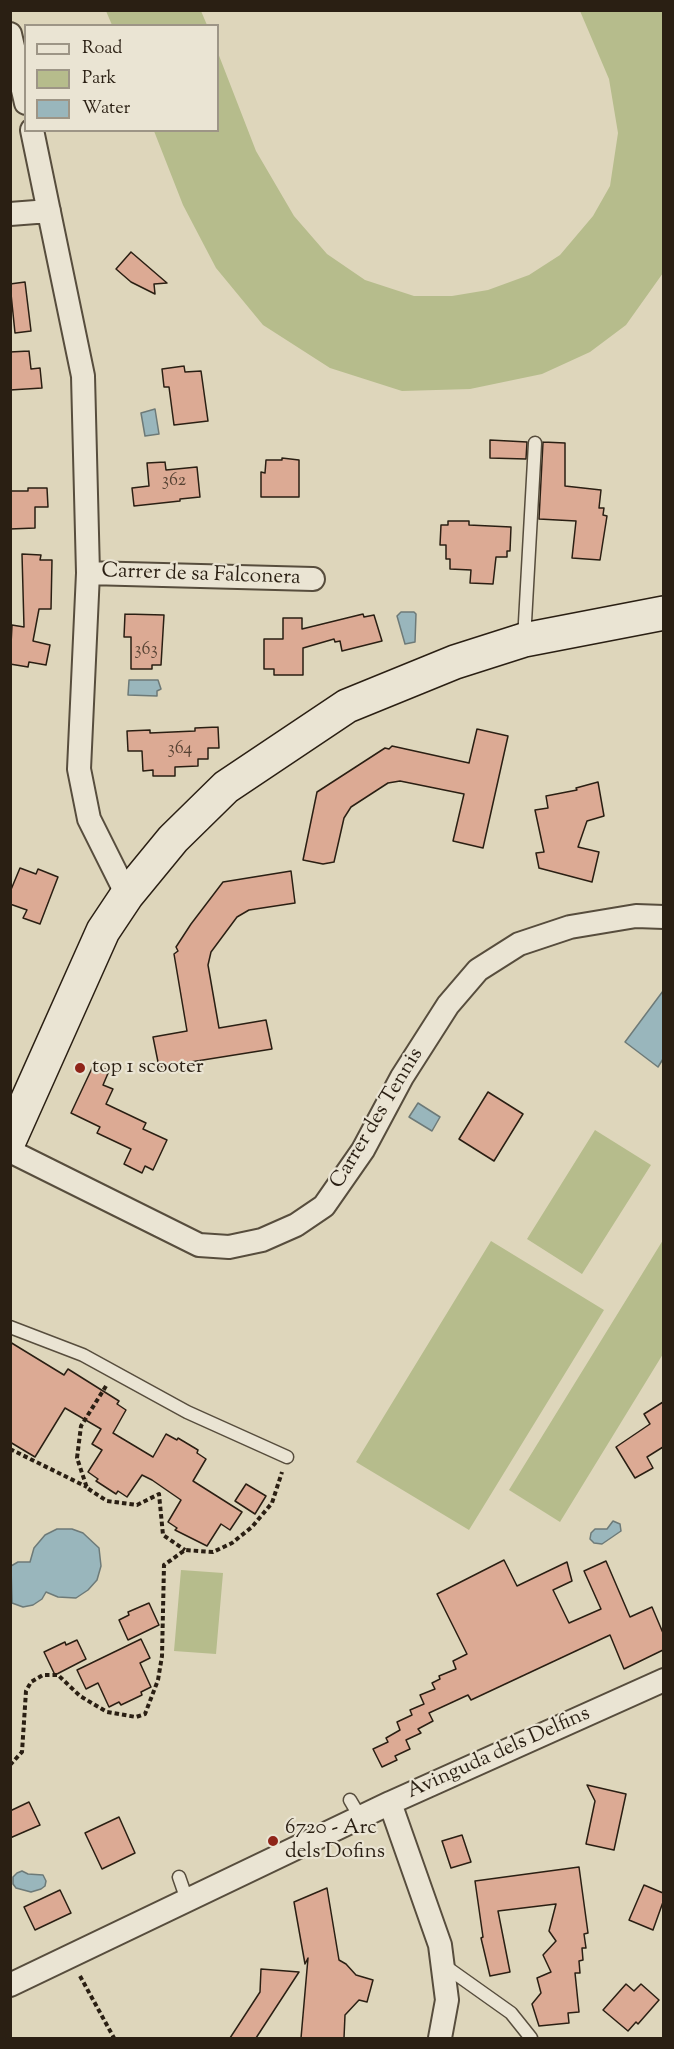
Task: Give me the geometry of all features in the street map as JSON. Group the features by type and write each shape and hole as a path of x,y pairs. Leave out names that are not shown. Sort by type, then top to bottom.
{"street":[{"path":"10,34 24,94"},
{"path":"32,132 82,376 88,573 79,769 89,819 127,895"},
{"path":"10,214 49,211"},
{"name":"Carrer de sa Falconera","path":"88,573 313,579"},
{"path":"10,1139 103,931 127,895 173,839 226,787 347,706 456,662 524,640 663,613"},
{"name":"Carrer des Tennis","path":"10,1151 199,1245 229,1247 262,1240 296,1225 324,1206 363,1150 402,1077 448,1005 478,970 519,944 570,927 636,916 663,917"},
{"name":"Avinguda dels Delfins","path":"10,1985 187,1900 355,1808 390,1803 663,1680"},
{"path":"390,1803 440,1945 447,2000 440,2038"}],"lane":[{"path":"524,640 535,443"},
{"path":"10,1327 83,1355 187,1412 287,1457"},
{"path":"179,1877 187,1900"},
{"path":"442,1964 511,2013 531,2038"}],"path":[{"path":"87,1488 77,1458 81,1426 114,1372"},
{"path":"10,1449 87,1488 107,1502 137,1505 159,1494 163,1535 185,1550 213,1552 231,1543 252,1527 272,1503 287,1457"},
{"path":"10,1765 22,1752 26,1691 31,1682 43,1675 58,1676 80,1696 107,1712 136,1717 145,1714 158,1680 162,1656 164,1565 185,1550"},
{"path":"69,1957 114,2038"}],"green space":[{"path":"106,11 201,11 207,24 112,24"},
{"path":"580,11 663,11 663,273 626,325 590,352 542,374 470,389 402,391 330,368 263,325 216,268 183,205 154,132 219,132 219,56 256,151 294,216 327,254 365,280 414,296 452,296 488,290 529,275 560,255 593,216 610,186 618,133 609,79"},
{"path":"595,1130 651,1165 582,1274 527,1239"},
{"path":"663,1240 663,1354 560,1522 509,1490"},
{"path":"491,1241 604,1310 469,1530 356,1462"},
{"path":"181,1570 223,1573 216,1654 174,1651"}],"water":[{"path":"155,409 159,434 145,436 141,413"},
{"path":"401,612 416,614 415,642 405,644 397,616"},
{"path":"129,680 158,680 161,689 157,691 157,696 128,695"},
{"path":"663,991 663,1059 658,1067 625,1042"},
{"path":"418,1103 440,1117 432,1131 409,1117"},
{"path":"613,1521 620,1524 621,1531 602,1544 594,1543 590,1539 595,1529 607,1529"},
{"path":"57,1529 72,1529 83,1533 99,1548 101,1566 97,1580 76,1598 58,1597 46,1592 42,1599 33,1605 23,1607 12,1603 11,1566 18,1562 30,1562 34,1548 45,1535"},
{"path":"22,1871 28,1874 43,1875 46,1881 45,1886 31,1892 16,1888 13,1884 13,1877"}],"building":[{"path":"131,252 167,283 154,284 155,294 131,282 116,269"},
{"path":"25,282 31,331 15,333 10,284"},
{"path":"29,351 31,369 40,368 42,388 10,390 10,352"},
{"path":"184,366 185,372 201,371 208,421 174,425 169,387 164,387 162,369"},
{"path":"490,440 527,442 526,459 490,458"},
{"path":"543,442 565,443 565,486 601,490 599,508 604,508 603,515 607,516 600,560 572,558 576,521 539,519"},
{"path":"282,458 299,460 299,497 261,497 261,472 265,473 266,460 282,460"},
{"path":"165,462 166,470 197,467 200,497 134,506 132,488 149,486 147,463"},
{"path":"28,488 47,488 48,507 35,507 35,528 10,529 10,491 28,491"},
{"path":"448,521 469,521 469,525 511,527 510,551 507,551 507,557 496,557 493,584 470,583 471,570 450,569 450,559 446,559 446,545 440,545 441,525 448,525"},
{"path":"22,554 41,555 40,560 52,560 51,609 39,609 33,641 50,645 46,665 29,662 28,667 10,664 12,625 24,627"},
{"path":"125,614 164,615 161,665 152,665 152,669 131,669 131,637 124,637"},
{"path":"363,614 364,617 374,615 382,641 342,651 340,641 335,642 334,639 303,648 303,675 274,675 274,669 264,669 264,639 283,639 283,618 302,618 302,629"},
{"path":"218,727 219,748 208,748 208,759 198,759 198,766 175,767 175,776 153,776 153,770 143,771 142,751 128,751 127,731 150,730 150,733 195,731 195,728"},
{"path":"477,729 508,736 483,848 453,841 464,794 400,781 388,783 351,807 344,818 334,862 323,864 303,860 317,792 385,748 389,749 392,746 469,763"},
{"path":"598,782 604,816 587,821 578,847 599,852 592,882 539,868 536,853 544,852 535,810 548,808 546,796 577,790 576,788"},
{"path":"20,868 36,874 38,869 58,877 40,924 23,918 27,910 10,904 10,892"},
{"path":"291,871 295,903 249,910 237,917 211,952 208,965 219,1028 266,1020 272,1049 159,1067 153,1037 187,1031 174,954 178,951 176,947 191,924 223,882"},
{"path":"94,1064 109,1071 103,1085 113,1089 106,1104 146,1123 143,1129 167,1140 153,1170 145,1166 142,1173 124,1164 131,1149 97,1133 100,1127 71,1113"},
{"path":"488,1092 523,1114 494,1161 459,1139"},
{"path":"10,1342 64,1375 68,1369 119,1401 117,1404 126,1410 113,1433 153,1457 166,1434 198,1450 197,1453 206,1459 193,1481 242,1512 230,1530 221,1524 207,1546 175,1530 177,1528 168,1522 181,1500 152,1480 142,1475 127,1497 118,1491 116,1494 96,1481 98,1479 88,1472 102,1450 92,1444 101,1429 65,1408 35,1457 10,1442"},
{"path":"663,1402 663,1447 647,1457 653,1468 635,1478 616,1447 650,1424 644,1414"},
{"path":"246,1484 266,1496 255,1514 235,1501"},
{"path":"504,1560 517,1586 567,1562 572,1581 553,1590 569,1623 601,1609 584,1571 606,1561 630,1617 652,1607 663,1633 663,1650 624,1669 610,1635 471,1700 468,1695 429,1713 433,1721 418,1729 421,1733 406,1740 410,1749 395,1756 397,1760 382,1767 373,1749 388,1742 386,1738 400,1730 397,1722 412,1715 410,1710 424,1704 420,1695 435,1689 432,1683 440,1679 439,1676 456,1669 453,1661 467,1654 437,1594"},
{"path":"149,1603 159,1625 128,1640 119,1620 129,1615 128,1612"},
{"path":"141,1639 150,1658 140,1663 151,1687 141,1692 142,1695 121,1705 119,1702 109,1707 98,1683 86,1689 77,1670"},
{"path":"77,1640 86,1659 55,1675 44,1652 65,1642 66,1645"},
{"path":"587,1785 626,1794 614,1850 586,1844 595,1801"},
{"path":"29,1802 40,1825 10,1838 10,1811"},
{"path":"119,1817 135,1853 102,1869 85,1833"},
{"path":"462,1835 471,1862 451,1868 442,1841"},
{"path":"579,1867 588,1933 584,1934 586,1948 582,1948 583,1960 579,1961 580,1973 575,1973 579,2012 568,2013 569,2023 539,2026 532,2004 541,1993 537,1978 551,1972 543,1955 556,1941 549,1931 556,1904 498,1911 510,1972 490,1976 481,1938 483,1937 475,1881"},
{"path":"644,1885 663,1893 663,1902 653,1930 629,1920"},
{"path":"327,1888 339,1960 356,1975 373,1980 367,2002 359,2000 345,2015 344,2038 301,2038 308,1958 305,1964 294,1902"},
{"path":"60,1890 71,1913 35,1930 24,1907"},
{"path":"261,1969 299,1972 256,2038 230,2038 260,1992"},
{"path":"626,1984 634,1991 641,1984 659,2000 638,2024 636,2022 628,2031 603,2010"}],"place":[{"name":"top 1 scooter","path":"80,1068"},
{"name":"6720 - Arc dels Dofins","path":"273,1841"}]}
